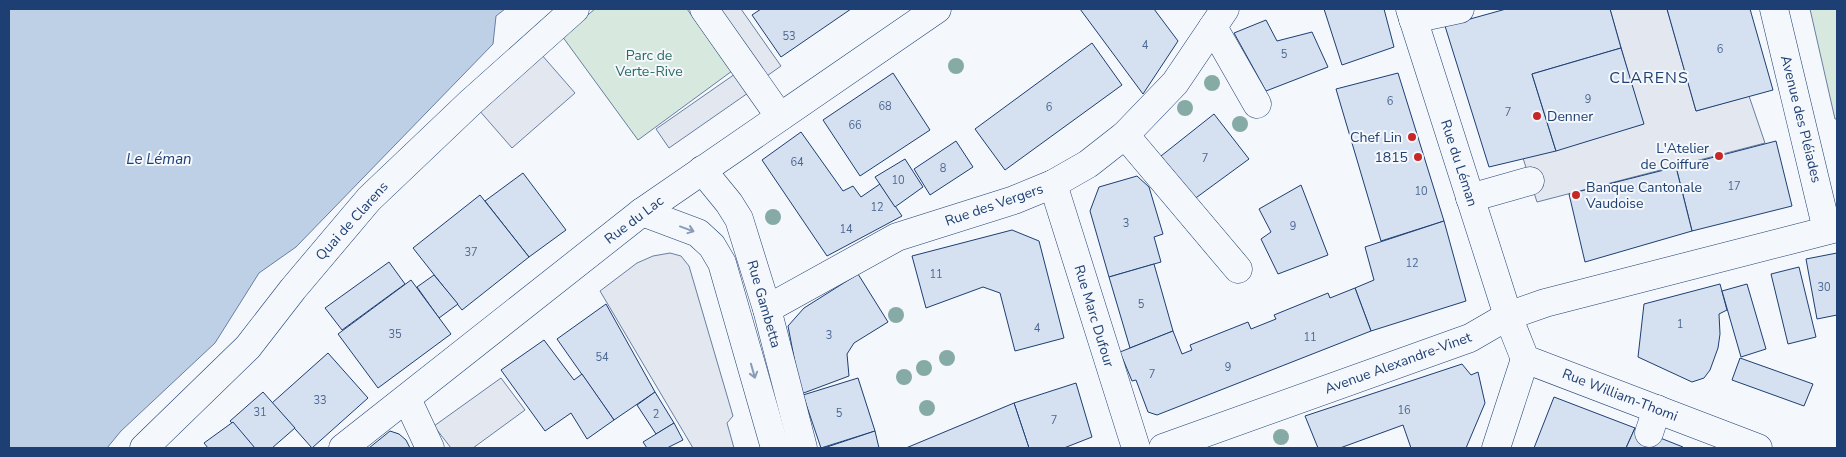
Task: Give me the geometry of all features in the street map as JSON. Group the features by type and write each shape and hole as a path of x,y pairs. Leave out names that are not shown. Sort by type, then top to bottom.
{"street":[{"name":"Quai de Clarens","path":"144,448 248,347 299,282 369,199 471,102 575,9"},
{"path":"704,9 780,117"},
{"name":"Rue du Lac","path":"343,448 642,212 937,9"},
{"path":"1412,14 1460,9"},
{"name":"Avenue des Pléiades","path":"1774,9 1832,229"},
{"name":"Rue du Léman","path":"1412,14 1508,316"},
{"path":"1219,18 1257,104"},
{"name":"Rue des Vergers","path":"767,309 897,237 1014,200 1053,184 1088,164 1125,135 1175,83 1219,18"},
{"path":"1125,135 1238,269"},
{"name":"Rue Gambetta","path":"702,170 729,203 739,219 767,309 804,448"},
{"path":"1470,198 1530,182"},
{"name":"Rue Marc Dufour","path":"1053,184 1136,448"},
{"path":"642,212 698,233 712,246 722,263 775,448"},
{"name":"Avenue Alexandre-Vinet","path":"1163,448 1470,338 1508,316 1545,303 1832,229"},
{"path":"1496,448 1525,358 1508,316"},
{"name":"Rue William-Thomi","path":"1525,358 1653,421 1758,448"},
{"path":"406,399 430,448"}],"green space":[{"name":"Parc de Verte-Rive","path":"595,9 687,9 732,71 638,140 562,36"},
{"path":"1810,9 1837,9 1837,119 1835,119"}],"shaded area":[{"path":"716,9 741,9 781,66 764,78"},
{"path":"1610,9 1667,9 1696,111 1749,96 1765,143 1537,202 1523,158 1643,124"},
{"path":"541,54 575,93 512,148 478,109"},
{"path":"735,74 748,93 669,148 656,129"},
{"path":"670,253 681,256 689,266 733,416 727,423 734,448 693,448 600,291 637,263 653,256"},
{"path":"501,378 525,410 473,448 451,448 434,426"}],"water":[{"name":"Le Léman","path":"9,9 505,9 496,16 493,44 296,247 259,273 215,343 121,431 107,448 9,448"}],"building":[{"path":"761,9 851,9 781,57 752,15"},
{"path":"1080,9 1154,9 1178,41 1143,94"},
{"path":"1324,9 1384,9 1394,47 1342,65"},
{"path":"1506,9 1610,9 1621,48 1532,74 1556,151 1489,167 1445,26"},
{"path":"1667,9 1750,9 1773,90 1696,111"},
{"path":"1266,20 1277,41 1312,32 1328,67 1266,91 1234,33"},
{"path":"1092,43 1122,85 1005,170 975,129"},
{"path":"1621,48 1644,124 1556,151 1532,74"},
{"path":"893,73 930,130 860,176 823,120"},
{"path":"1398,73 1444,221 1381,241 1336,89"},
{"path":"1214,114 1249,159 1193,200 1161,156"},
{"path":"801,132 843,191 853,186 861,197 880,184 902,216 827,256 762,160"},
{"path":"956,141 973,167 930,195 914,169"},
{"path":"1776,141 1792,206 1692,231 1676,167"},
{"path":"905,159 923,187 895,207 875,177"},
{"path":"1676,167 1692,231 1585,262 1569,194"},
{"path":"523,173 566,230 529,257 485,201"},
{"path":"1137,176 1149,187 1163,234 1154,237 1161,262 1109,277 1090,211 1099,187"},
{"path":"1301,185 1328,255 1278,274 1261,239 1271,232 1259,209"},
{"path":"480,195 529,257 462,310 413,248"},
{"path":"1444,221 1466,301 1371,331 1355,288 1374,280 1365,247"},
{"path":"1012,230 1039,241 1064,338 1015,351 1000,293 983,287 926,308 912,256"},
{"path":"1837,253 1837,315 1817,319 1806,259"},
{"path":"389,262 405,284 342,330 325,308"},
{"path":"1154,264 1173,331 1130,348 1109,277"},
{"path":"1799,267 1816,337 1788,344 1771,274"},
{"path":"858,274 888,322 854,343 847,354 849,376 801,394 788,326 804,308"},
{"path":"434,275 458,304 439,318 417,287"},
{"path":"411,280 451,334 378,388 338,334"},
{"path":"1720,284 1727,310 1719,314 1720,334 1718,348 1710,370 1704,378 1692,382 1638,357 1644,304"},
{"path":"1747,284 1766,349 1741,357 1722,291"},
{"path":"1355,288 1371,331 1157,415 1148,412 1136,380 1132,381 1120,352 1173,331 1182,354 1192,350 1190,345 1248,322 1251,329 1276,319 1274,315 1328,293 1330,298"},
{"path":"606,304 655,392 614,420 557,339"},
{"path":"544,340 574,380 582,374 614,420 587,439 571,413 545,431 501,370"},
{"path":"328,353 368,398 312,448 272,403"},
{"path":"1740,358 1813,384 1804,406 1732,380"},
{"path":"1462,364 1471,375 1478,372 1485,403 1466,448 1411,448 1403,425 1340,448 1318,448 1305,416"},
{"path":"858,378 875,431 821,448 803,395"},
{"path":"1076,383 1092,437 1064,448 1029,448 1014,403"},
{"path":"263,392 295,428 272,448 254,448 230,421"},
{"path":"655,392 674,423 656,434 637,405"},
{"path":"1554,397 1635,428 1626,448 1534,448"},
{"path":"1014,403 1029,448 906,448"},
{"path":"233,422 255,448 208,448 204,443"},
{"path":"674,423 683,440 667,448 647,448 643,442"},
{"path":"1635,428 1683,447 1683,448 1626,448"},
{"path":"390,431 399,434 406,440 410,448 369,448"},
{"path":"875,431 879,448 824,448"}],"place":[{"name":"Denner","path":"1537,116"},
{"name":"Chef Lin","path":"1412,137"},
{"name":"L'Atelier de Coiffure","path":"1719,156"},
{"name":"1815","path":"1418,157"},
{"name":"Banque Cantonale Vaudoise","path":"1576,195"}],"district":[{"name":"CLARENS","path":"1649,78"}]}
